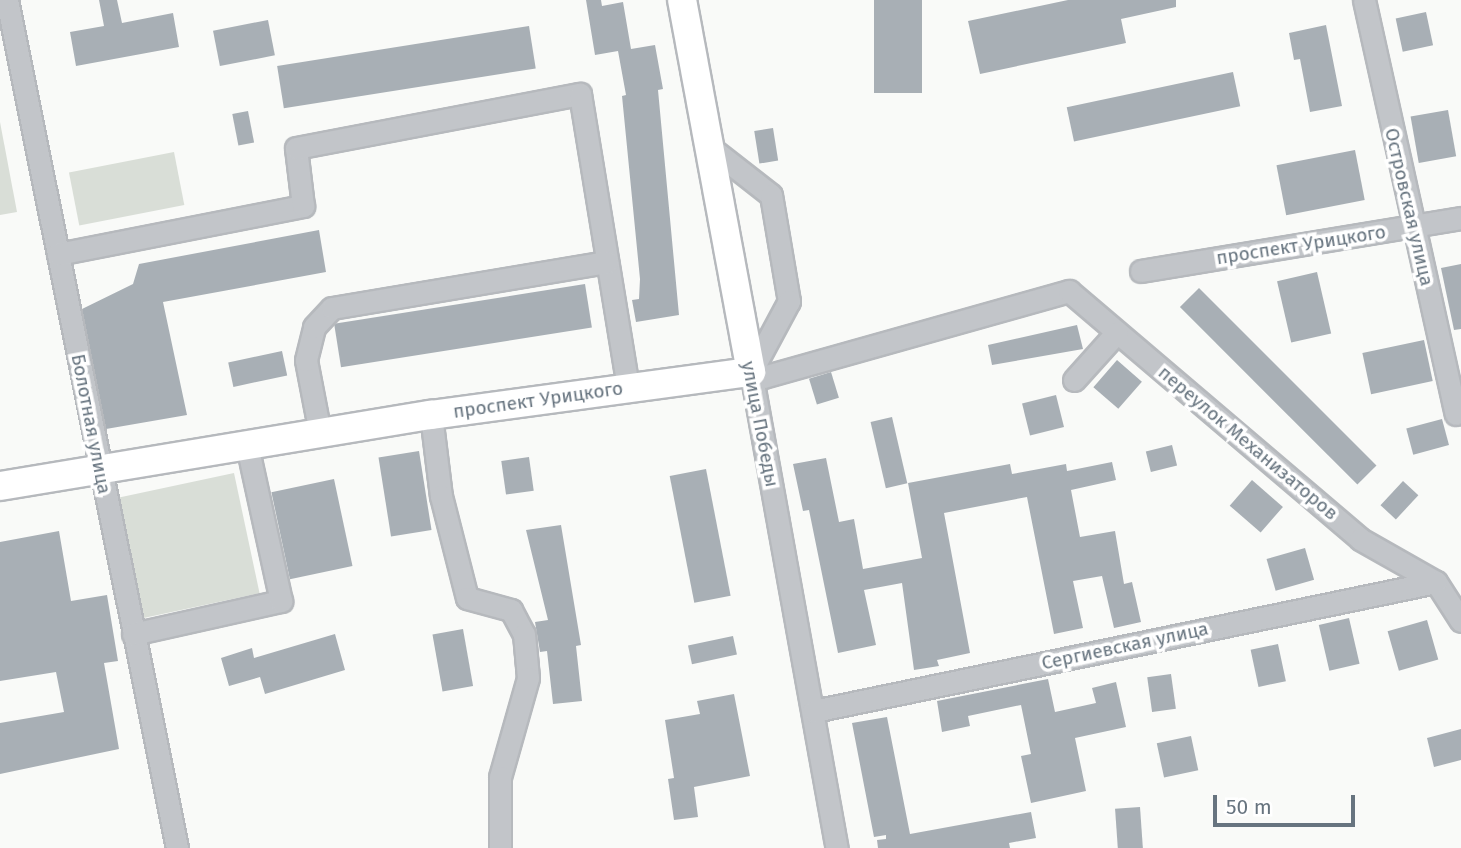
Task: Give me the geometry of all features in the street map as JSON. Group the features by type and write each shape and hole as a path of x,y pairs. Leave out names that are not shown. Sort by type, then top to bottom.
{"main road":[{"name":"улица Победы","path":"682,0 751,372"},
{"name":"проспект Урицкого","path":"0,486 431,415 751,372"}],"street":[{"name":"Болотная улица","path":"7,0 6,31 58,254 177,848"},
{"name":"Островская улица","path":"1364,0 1456,414"},
{"path":"58,254 303,206 296,148 580,94 628,388"},
{"path":"707,145 771,195 789,301 751,372"},
{"name":"проспект Урицкого","path":"1141,271 1461,218"},
{"path":"320,433 306,360 314,327 332,307 607,262"},
{"name":"проспект Урицкого","path":"751,372 763,377 1069,291"},
{"name":"переулок Механизаторов","path":"1069,291 1360,539 1436,582"},
{"path":"1074,380 1117,332"},
{"name":"улица Победы","path":"751,372 837,848"},
{"path":"431,415 441,496 467,598 511,610 524,634 528,678 500,777 500,848"},
{"path":"133,634 281,601 247,445"},
{"path":"1436,582 1461,621"},
{"name":"Сергиевская улица","path":"814,711 1436,582"}],"shaded area":[{"path":"0,122 17,212 0,215"},
{"path":"174,152 184,205 79,225 69,172"},
{"path":"234,473 260,593 141,618 116,498"}],"building":[{"path":"99,0 117,0 122,23 173,13 179,47 76,66 70,32 104,26"},
{"path":"586,0 601,0 602,6 623,2 631,49 655,45 663,89 658,90 679,315 636,322 632,300 639,299 640,279 622,96 626,95 618,51 595,55"},
{"path":"874,0 922,0 922,93 874,93"},
{"path":"1068,0 1176,0 1176,7 1121,19 1126,43 980,74 968,21"},
{"path":"1426,12 1433,45 1403,52 1396,18"},
{"path":"268,20 275,55 220,66 213,31"},
{"path":"1326,25 1342,106 1310,112 1300,59 1294,60 1289,33"},
{"path":"529,26 536,68 284,108 277,66"},
{"path":"1233,72 1240,106 1074,142 1067,107"},
{"path":"1448,110 1456,156 1419,163 1411,117"},
{"path":"248,111 254,142 238,145 232,114"},
{"path":"773,128 778,161 759,164 754,131"},
{"path":"1355,150 1365,200 1286,215 1276,165"},
{"path":"319,230 326,272 163,302 187,415 106,429 82,309 133,284 139,264"},
{"path":"1461,264 1461,329 1454,330 1441,268"},
{"path":"1317,272 1331,333 1291,343 1277,281"},
{"path":"585,284 592,327 341,367 334,324"},
{"path":"1199,288 1376,465 1357,485 1180,307"},
{"path":"1077,325 1083,349 992,365 988,345"},
{"path":"1424,340 1433,381 1371,394 1362,353"},
{"path":"282,351 287,375 233,387 228,362"},
{"path":"1117,360 1142,382 1118,409 1093,387"},
{"path":"831,372 839,398 817,405 809,379"},
{"path":"1056,395 1064,427 1030,435 1022,403"},
{"path":"892,417 907,483 886,488 871,422"},
{"path":"1442,419 1449,445 1413,455 1406,429"},
{"path":"1172,445 1177,465 1151,472 1146,452"},
{"path":"419,451 432,530 391,536 379,457"},
{"path":"529,457 534,491 506,495 501,461"},
{"path":"826,458 839,522 854,519 863,569 922,558 908,483 1010,464 1012,474 1066,464 1067,471 1112,462 1116,480 1071,490 1080,537 1115,531 1124,584 1132,582 1141,622 1114,628 1102,576 1073,581 1083,628 1054,634 1027,497 944,513 970,653 937,660 939,666 914,670 902,583 864,590 876,645 838,653 809,510 803,511 793,464"},
{"path":"706,469 731,596 694,603 670,476"},
{"path":"334,479 353,566 290,579 271,492"},
{"path":"1252,480 1283,507 1261,533 1230,506"},
{"path":"1403,481 1418,495 1396,519 1380,505"},
{"path":"561,525 581,645 576,646 582,701 553,704 547,651 540,652 535,622 548,620 526,530"},
{"path":"59,531 71,601 107,595 118,661 104,663 119,749 0,774 0,723 64,712 56,672 0,681 0,542"},
{"path":"1305,548 1314,580 1276,591 1267,559"},
{"path":"1349,618 1360,664 1329,671 1319,625"},
{"path":"1427,620 1438,659 1399,671 1388,631"},
{"path":"463,629 473,686 443,692 432,634"},
{"path":"335,634 345,670 265,694 260,677 229,686 221,658 252,648 254,658"},
{"path":"733,636 737,655 692,664 688,646"},
{"path":"1278,644 1286,681 1259,687 1251,650"},
{"path":"1171,674 1176,709 1152,712 1147,677"},
{"path":"1048,679 1055,712 1096,703 1092,688 1116,682 1126,727 1075,738 1086,791 1031,803 1021,756 1031,754 1021,705 968,716 970,726 942,732 937,701"},
{"path":"734,694 750,776 694,787 698,817 674,820 668,779 674,778 665,720 700,714 697,701"},
{"path":"887,717 910,834 1031,812 1036,838 1009,843 1010,848 878,848 877,840 886,839 886,835 874,837 852,723"},
{"path":"1461,729 1461,760 1434,767 1427,738"},
{"path":"1191,736 1198,770 1164,778 1157,743"},
{"path":"1140,807 1143,848 1118,848 1115,809"}]}
